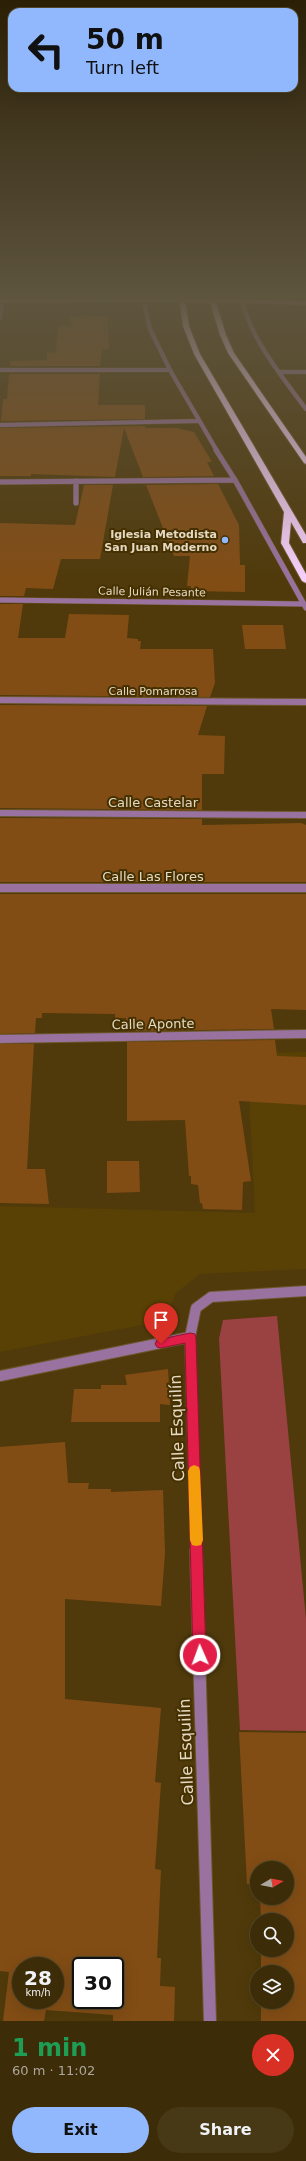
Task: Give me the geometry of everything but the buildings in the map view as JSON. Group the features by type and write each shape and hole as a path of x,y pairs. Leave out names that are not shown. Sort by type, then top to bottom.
{"highway":[{"path":"219,393 254,456 306,541"},
{"path":"259,393 306,462"},
{"path":"288,512 285,543 306,581"}],"street":[{"path":"183,393 198,422 235,480 305,606"},
{"path":"295,393 306,409"},
{"path":"0,425 198,422"},
{"path":"0,482 235,480"},
{"path":"76,481 76,503"},
{"name":"Calle Julián Pesante","path":"0,600 305,606"},
{"name":"Calle Pomarrosa","path":"0,700 306,702"},
{"name":"Calle Castelar","path":"0,814 306,815"},
{"name":"Calle Las Flores","path":"0,888 306,888"},
{"name":"Calle Aponte","path":"0,1039 306,1034"},
{"name":"Calle Esquilín","path":"210,2021 190,1338 196,1308 211,1297 306,1292"},
{"path":"0,1376 190,1338"}],"shaded area":[{"path":"306,1052 306,1269 200,1274 176,1293 163,1321 0,1352 0,1206 255,1213 247,1053"},
{"path":"277,1316 306,1619 306,1731 240,1730 219,1339 223,1320"}],"slow traffic":[{"path":"194,1471 196,1540"}],"place":[{"name":"Iglesia Metodista San Juan Moderno","path":"225,540"}],"route":[{"path":"161,1344 190,1338 200,1655"}]}
